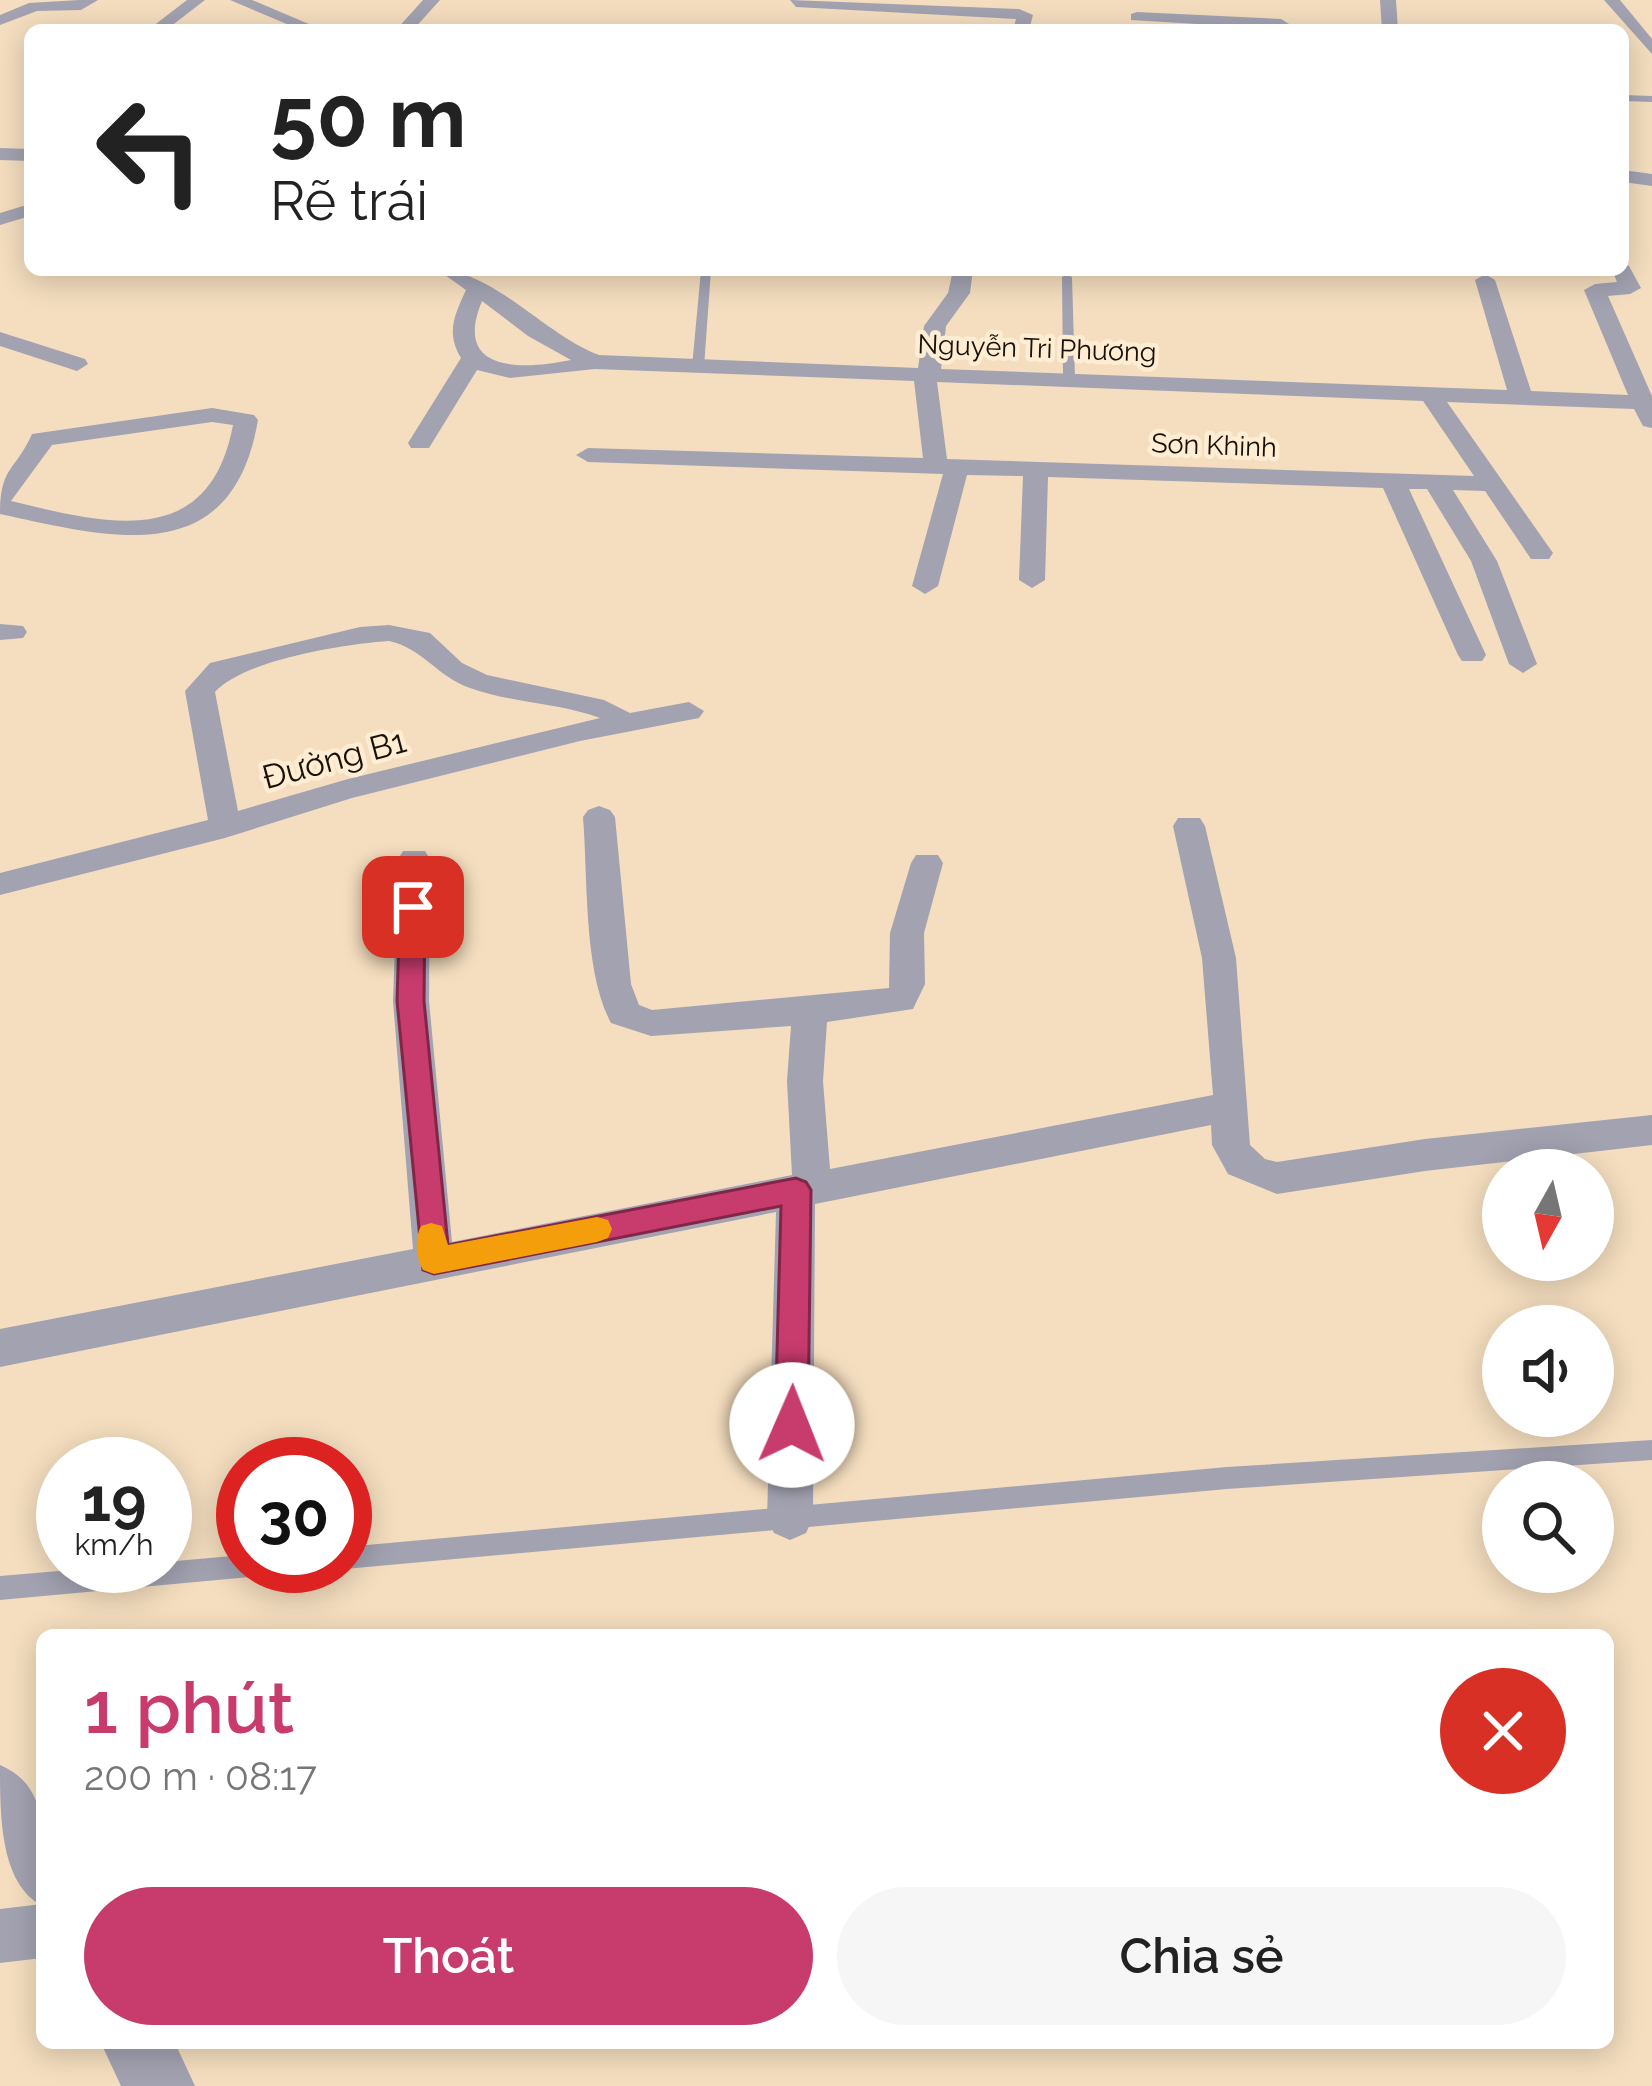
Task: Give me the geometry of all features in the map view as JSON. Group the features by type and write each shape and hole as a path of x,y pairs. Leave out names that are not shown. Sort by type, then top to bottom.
{"street":[{"path":"0,20 13,19 27,8 80,8 90,0"},
{"path":"164,24 197,0"},
{"path":"238,0 301,24"},
{"path":"281,15 298,0"},
{"path":"410,24 432,0"},
{"path":"1612,0 1652,50"},
{"path":"794,6 915,8 1023,23"},
{"path":"911,24 915,8"},
{"path":"1138,16 1281,24"},
{"path":"0,219 23,212"},
{"name":"Nguyễn Tri Phương","path":"458,276 554,349 596,362 1522,397 1649,410"},
{"path":"926,586 946,466 927,373 935,326 958,293 962,276"},
{"path":"1626,279 1595,290 1649,410"},
{"path":"1485,280 1522,397"},
{"path":"478,288 461,317 459,334 472,359 497,369 522,370 596,362"},
{"path":"0,339 76,364"},
{"path":"420,443 472,359"},
{"path":"1429,393 1540,553"},
{"path":"41,439 212,416 246,420 244,455 232,481 197,514 170,524 120,530 43,518 0,502 40,448 41,439 48,413"},
{"name":"Sơn Khinh","path":"588,455 1490,484"},
{"path":"1032,580 1036,469"},
{"path":"1392,481 1437,568 1472,655"},
{"path":"1435,482 1484,561 1522,664"},
{"path":"225,827 200,691 220,669 360,635 406,635 420,639 452,669 479,682 594,706 610,711 622,724"},
{"name":"Đường B1","path":"0,884 225,827 348,789 689,711"},
{"path":"599,817 614,984 625,1015 651,1023 902,1000 908,984 907,933 927,863"},
{"path":"1189,826 1219,958 1232,1106 1227,1129 1238,1163 1252,1175 1276,1178 1426,1155 1652,1130"},
{"path":"414,859 411,1001 434,1261"},
{"path":"790,1518 810,1011"},
{"path":"0,1348 1232,1106"},
{"path":"0,1797 36,1862"},
{"path":"0,1936 36,1932"},
{"path":"139,2049 160,2086"}],"lane":[{"path":"698,367 706,276"},
{"path":"1067,277 1069,379"},
{"path":"372,1556 1227,1478 1652,1450"},
{"path":"0,1588 216,1569"}],"slow traffic":[{"path":"431,1235 434,1261 597,1229"}],"route":[{"path":"413,907 411,1001 434,1261 796,1190 792,1425"}]}
